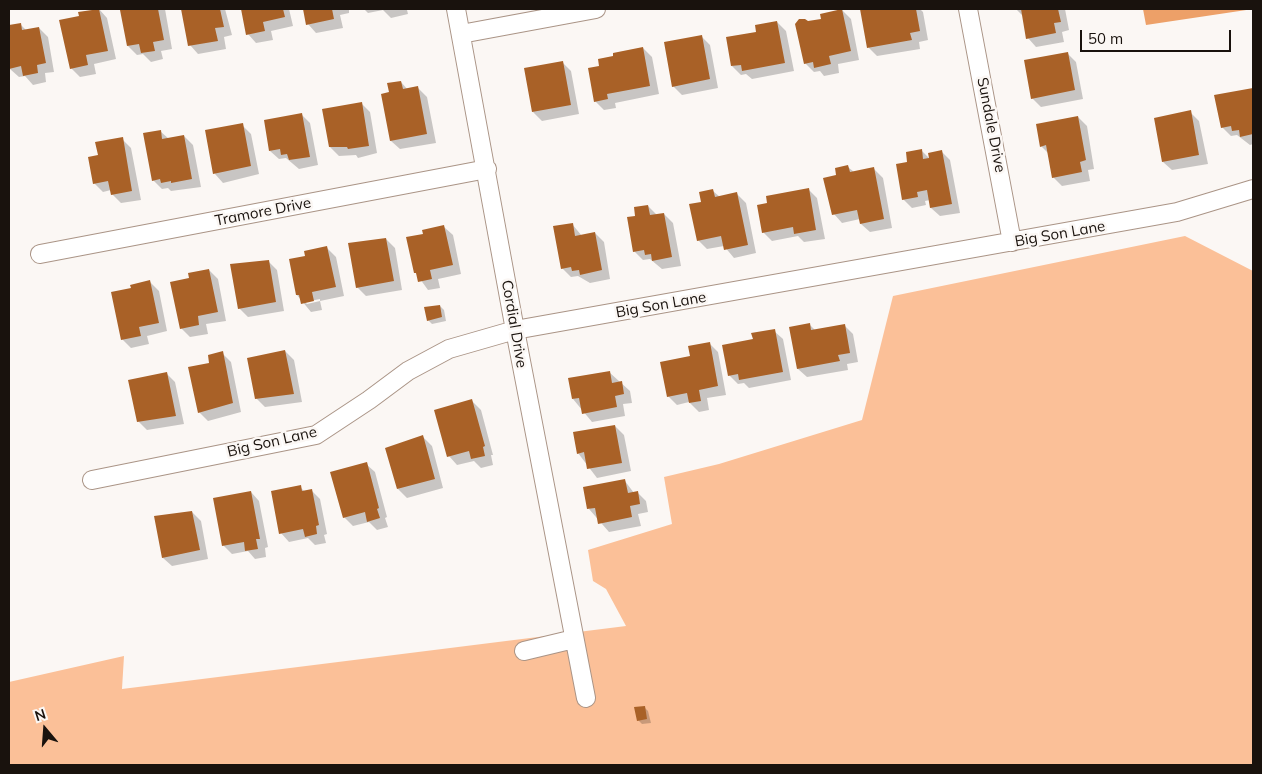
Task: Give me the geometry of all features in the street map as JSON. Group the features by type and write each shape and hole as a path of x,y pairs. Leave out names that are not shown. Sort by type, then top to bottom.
{"street":[{"name":"Cordial Drive","path":"456,9 487,169 515,330 586,698"},
{"path":"461,34 596,9"},
{"name":"Sundale Drive","path":"968,9 1012,242"},
{"name":"Tramore Drive","path":"40,254 487,169"},
{"name":"Big Son Lane","path":"92,480 316,434 369,400 408,371 449,349 515,330 1177,212 1253,189"},
{"path":"524,651 574,640"}],"shaded area":[{"path":"1143,9 1253,9 1146,25"},
{"path":"1185,236 1253,271 1253,765 9,765 9,682 124,656 122,689 626,626 606,589 593,581 588,550 672,524 664,477 719,464 862,420 893,296"}],"building":[{"path":"99,9 108,51 86,55 88,65 70,69 59,20 79,16 78,12"},
{"path":"158,9 164,40 153,42 155,51 141,53 139,44 127,46 120,10"},
{"path":"181,9 220,9 224,27 215,28 218,41 188,46"},
{"path":"241,9 283,9 285,17 263,22 265,31 246,35"},
{"path":"303,9 332,9 334,19 306,25"},
{"path":"842,9 851,51 829,56 831,64 814,68 813,62 804,64 795,24 799,19 808,21 821,19 820,14"},
{"path":"860,9 916,9 920,31 910,33 912,40 867,48"},
{"path":"1021,9 1058,9 1061,22 1054,23 1056,33 1026,39"},
{"path":"777,21 785,63 742,71 741,65 731,66 726,37 756,32 755,25"},
{"path":"21,23 22,30 39,27 46,63 37,65 38,73 23,76 21,66 9,69 9,25"},
{"path":"702,35 710,79 672,87 664,42"},
{"path":"643,47 650,86 607,94 608,99 594,102 588,68 599,66 598,59 613,56 613,53"},
{"path":"1068,52 1075,90 1031,99 1024,60"},
{"path":"563,61 571,105 532,112 524,68"},
{"path":"401,81 403,89 418,86 427,134 390,141 381,94 389,92 387,83"},
{"path":"1253,88 1253,134 1240,137 1239,130 1232,131 1231,126 1221,128 1214,95"},
{"path":"362,102 369,146 348,149 347,147 329,147 322,109"},
{"path":"1191,110 1199,155 1162,162 1154,118"},
{"path":"302,113 310,157 289,160 287,154 281,155 280,149 269,151 264,120"},
{"path":"1078,116 1086,160 1080,162 1082,172 1052,178 1046,145 1040,147 1036,124"},
{"path":"243,123 251,166 213,174 205,130"},
{"path":"161,130 162,139 184,135 192,179 171,183 171,181 161,183 160,179 152,181 143,133"},
{"path":"123,137 132,191 111,195 108,181 93,184 88,157 98,155 95,142"},
{"path":"922,149 923,159 929,158 928,153 942,150 952,204 930,208 927,190 917,192 918,197 902,200 896,164 907,162 906,152"},
{"path":"848,165 850,172 874,167 884,219 860,224 857,210 832,215 823,178 836,175 835,168"},
{"path":"809,188 816,230 794,234 793,227 762,233 757,205 767,203 766,196"},
{"path":"713,189 715,197 737,192 748,245 724,250 721,236 697,241 689,204 701,202 699,192"},
{"path":"648,205 650,215 664,213 672,257 652,261 651,254 645,255 644,250 633,252 627,217 635,216 634,207"},
{"path":"573,223 575,236 595,232 602,270 580,275 579,270 572,271 571,267 561,269 553,226"},
{"path":"444,225 453,265 430,270 432,279 418,282 416,273 414,273 406,237 423,234 422,230"},
{"path":"386,238 394,281 356,288 348,243"},
{"path":"327,246 336,287 312,292 314,301 301,304 299,295 296,295 289,259 305,256 304,251"},
{"path":"269,260 276,302 238,309 230,264"},
{"path":"209,269 218,312 198,316 199,325 180,329 170,282 189,278 188,273"},
{"path":"150,280 159,323 139,327 141,336 121,340 111,292 131,288 130,285"},
{"path":"440,305 442,317 427,321 424,307"},
{"path":"810,323 811,330 845,324 850,353 838,355 840,361 797,369 789,327"},
{"path":"775,329 783,372 739,380 738,374 728,376 722,345 753,339 751,333"},
{"path":"710,342 718,386 699,390 701,401 689,403 687,393 667,397 660,362 690,356 688,346"},
{"path":"285,350 294,394 255,399 247,358"},
{"path":"223,351 233,403 198,413 188,367 209,363 208,355"},
{"path":"610,371 612,383 622,381 624,394 615,396 617,407 582,414 579,398 572,399 568,378"},
{"path":"167,372 176,416 137,422 128,380"},
{"path":"472,399 485,446 483,447 485,456 471,459 469,451 447,457 434,410"},
{"path":"615,425 622,463 587,469 584,452 577,454 573,432"},
{"path":"423,435 435,479 397,489 385,448"},
{"path":"367,462 380,518 367,522 365,512 343,518 330,472"},
{"path":"625,479 628,493 638,491 640,504 630,506 632,517 598,524 595,508 587,509 583,487"},
{"path":"301,485 302,491 312,489 319,525 316,526 317,534 305,537 303,529 279,534 271,491"},
{"path":"251,491 260,539 256,539 258,549 245,551 244,542 222,546 213,498"},
{"path":"192,511 200,550 162,558 154,516"},
{"path":"645,706 647,719 637,721 634,707"}]}
